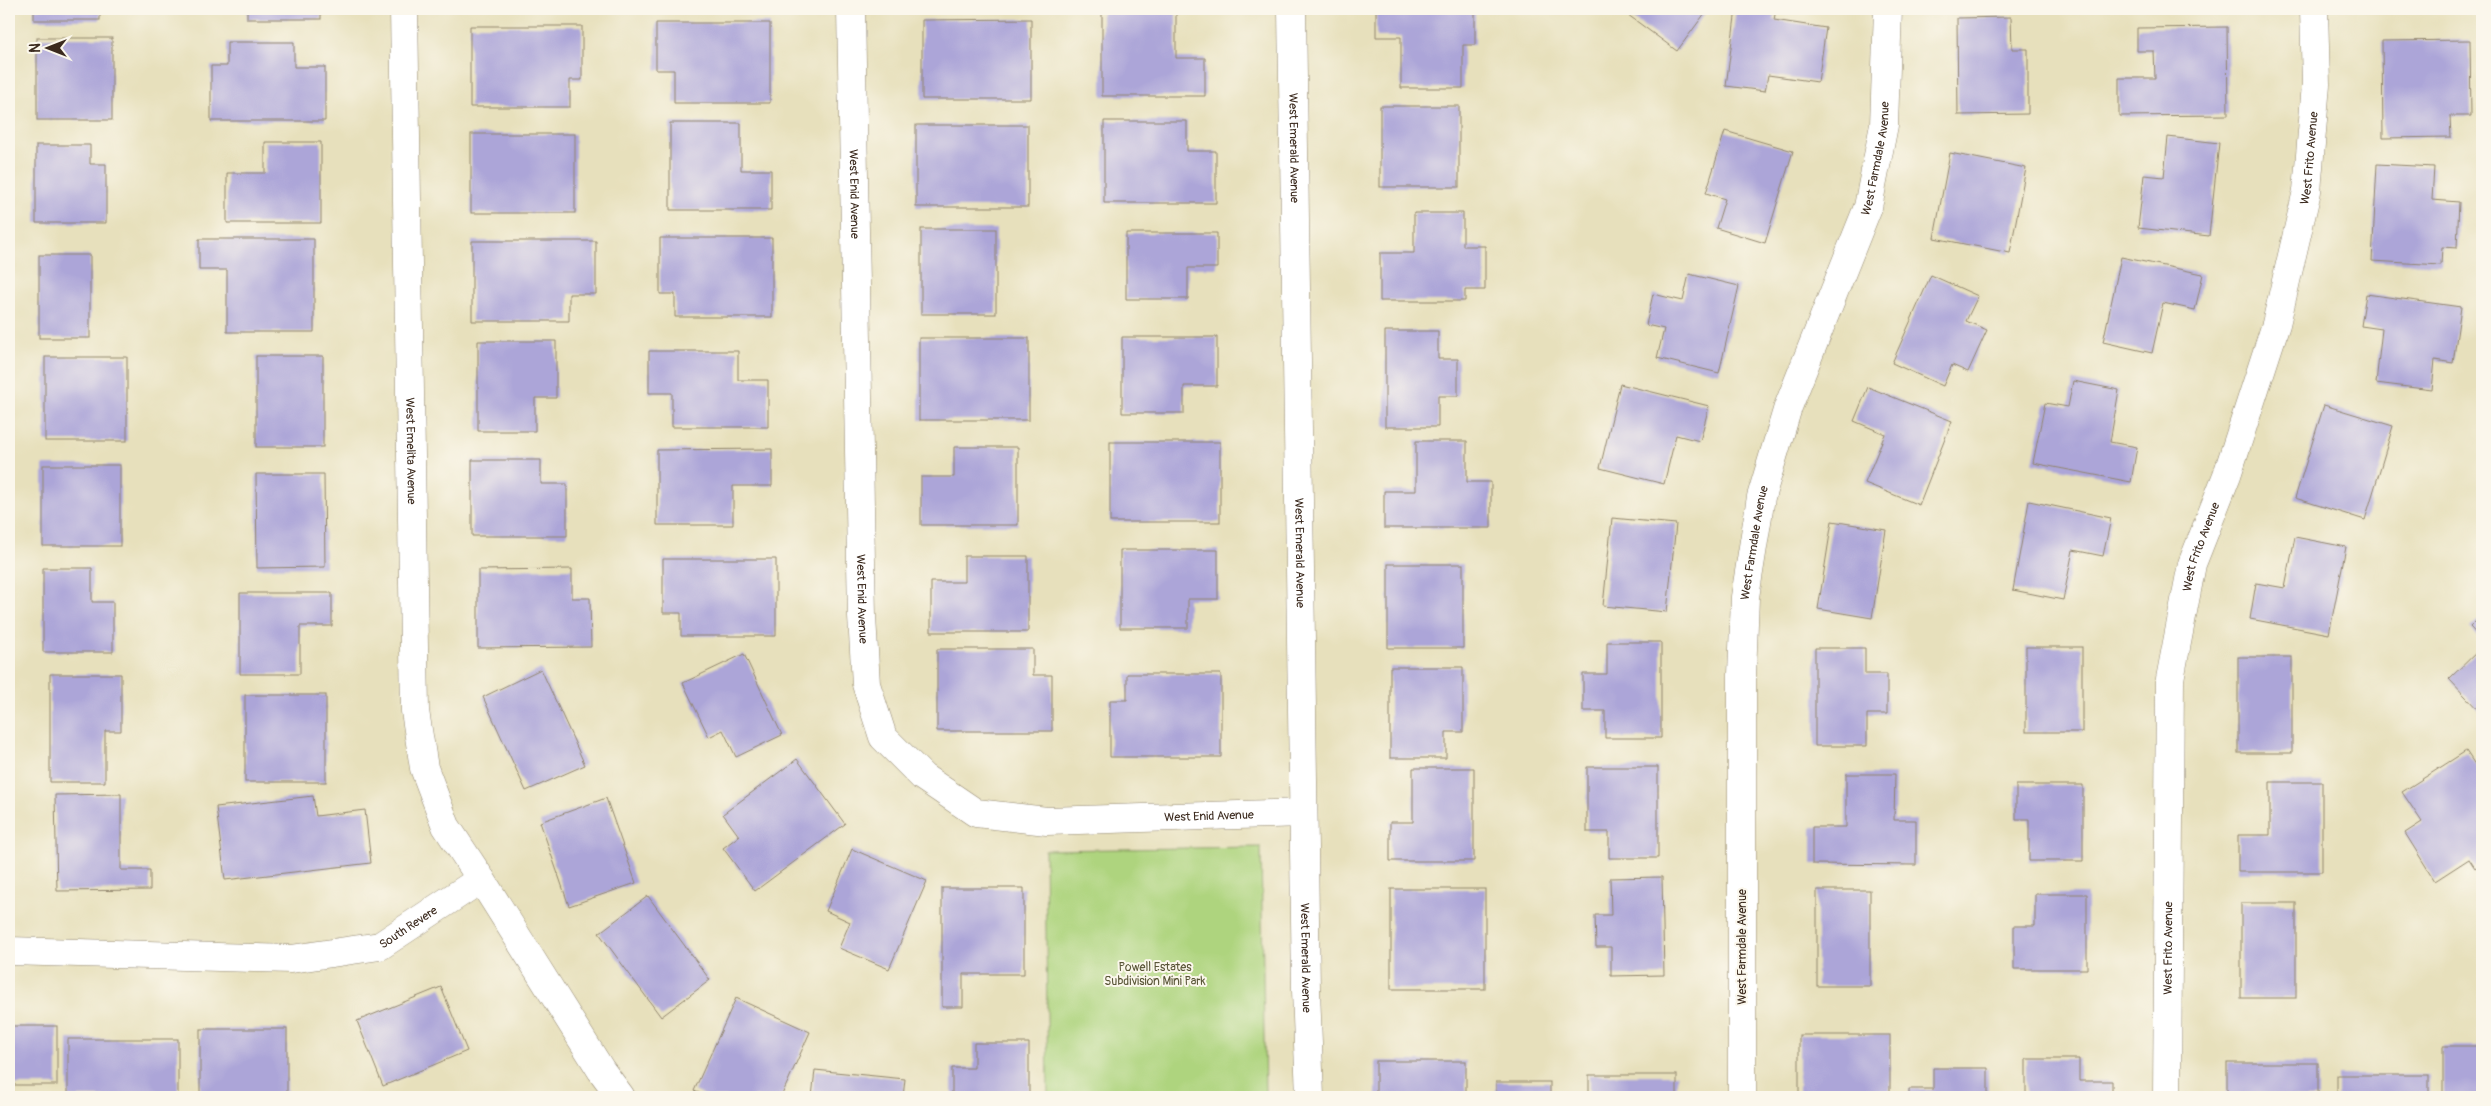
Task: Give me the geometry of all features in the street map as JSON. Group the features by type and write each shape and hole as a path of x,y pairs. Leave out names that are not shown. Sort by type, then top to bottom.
{"street":[{"name":"West Emelita Avenue","path":"404,9 415,711 424,768 446,826 481,879"},
{"name":"West Enid Avenue","path":"851,9 862,617 866,684 883,737 923,777 976,813 1047,821 1303,813"},
{"name":"West Emerald Avenue","path":"1292,9 1303,813 1310,1097"},
{"name":"West Farmdale Avenue","path":"1742,1097 1742,675 1745,597 1761,497 1788,407 1868,207 1884,125 1888,9"},
{"name":"West Frito Avenue","path":"2168,1097 2170,679 2192,564 2228,475 2276,324 2307,191 2316,84 2314,9"},
{"name":"South Revere","path":"9,951 291,959 380,946 481,879"},
{"path":"481,879 601,1070 621,1097"}],"green space":[{"name":"Powell Estates Subdivision Mini Park","path":"1261,847 1265,1097 1048,1097 1045,850"}],"building":[{"path":"34,9 100,9 100,20 34,20"},
{"path":"247,9 321,9 321,19 247,19"},
{"path":"1102,9 1176,9 1176,58 1205,58 1205,96 1102,96"},
{"path":"1376,9 1475,9 1475,45 1463,45 1463,88 1401,88 1401,37 1376,37"},
{"path":"1620,9 1708,9 1677,51"},
{"path":"1736,9 1776,9 1774,20 1826,28 1818,82 1768,75 1765,91 1726,86"},
{"path":"2011,17 2012,49 2028,49 2028,114 1958,115 1957,18"},
{"path":"1031,19 1031,99 922,99 922,20"},
{"path":"656,23 770,23 770,103 674,103 674,70 656,70"},
{"path":"470,26 582,26 582,80 570,80 570,107 470,107"},
{"path":"2227,27 2228,115 2119,116 2119,78 2155,78 2154,51 2137,51 2137,28"},
{"path":"37,38 112,38 112,120 37,120"},
{"path":"2470,40 2471,116 2450,116 2451,137 2383,138 2382,41"},
{"path":"227,42 294,42 294,67 325,67 325,121 211,121 211,66 227,66"},
{"path":"1380,106 1459,106 1459,187 1380,187"},
{"path":"1104,121 1187,121 1187,151 1216,151 1216,203 1104,203"},
{"path":"670,123 741,123 741,170 771,170 771,210 670,210"},
{"path":"916,125 1028,125 1028,207 916,207"},
{"path":"1725,131 1793,151 1765,243 1716,228 1725,199 1706,193"},
{"path":"471,134 575,134 575,213 471,213"},
{"path":"2168,137 2219,143 2209,236 2138,228 2144,175 2164,177"},
{"path":"265,142 321,142 321,223 227,223 227,173 265,173"},
{"path":"36,145 90,145 90,164 106,164 106,223 36,223"},
{"path":"1950,153 2026,168 2010,253 1934,238"},
{"path":"2377,164 2434,167 2432,200 2459,202 2457,248 2442,247 2441,265 2372,261"},
{"path":"1414,213 1463,213 1463,246 1485,246 1485,290 1465,290 1465,301 1380,301 1380,253 1414,253"},
{"path":"921,229 996,229 996,314 921,314"},
{"path":"1126,233 1217,233 1217,268 1188,268 1188,299 1126,299"},
{"path":"660,238 772,238 772,317 675,317 675,294 660,294"},
{"path":"199,239 314,239 314,332 227,332 227,270 199,270"},
{"path":"472,241 596,241 596,294 569,294 569,321 472,321"},
{"path":"39,255 90,255 90,338 39,338"},
{"path":"2121,257 2203,274 2195,310 2163,303 2152,353 2103,342"},
{"path":"1689,274 1739,286 1719,373 1657,358 1664,329 1646,325 1653,294 1683,301"},
{"path":"1931,275 1978,296 1966,321 1987,330 1968,372 1952,365 1943,386 1892,363"},
{"path":"2366,294 2461,307 2453,363 2435,360 2432,390 2376,383 2382,329 2361,326"},
{"path":"1385,331 1438,331 1438,359 1458,359 1458,396 1438,396 1438,427 1385,427"},
{"path":"1122,337 1217,337 1217,386 1184,386 1184,413 1122,413"},
{"path":"919,338 1029,338 1029,420 919,420"},
{"path":"478,341 556,341 556,398 535,398 535,431 478,431"},
{"path":"649,351 738,351 738,380 768,380 768,427 672,427 672,393 649,393"},
{"path":"256,356 323,356 323,447 256,447"},
{"path":"45,357 127,357 127,441 45,441"},
{"path":"2073,381 2119,390 2110,442 2137,447 2131,482 2033,463 2045,403 2068,407"},
{"path":"1620,384 1709,406 1700,441 1676,435 1664,484 1600,468"},
{"path":"1868,387 1952,421 1919,505 1865,483 1885,434 1854,421"},
{"path":"2324,405 2393,426 2365,520 2295,498"},
{"path":"1416,441 1467,441 1467,482 1491,482 1491,528 1384,528 1384,491 1416,491"},
{"path":"1110,442 1220,442 1220,522 1110,522"},
{"path":"954,447 1018,447 1018,525 921,525 921,477 954,477"},
{"path":"772,449 772,486 733,486 733,525 657,525 657,450"},
{"path":"472,460 541,460 541,484 567,484 567,536 472,536"},
{"path":"43,465 120,465 120,546 43,546"},
{"path":"256,474 324,474 325,567 257,568"},
{"path":"2029,501 2111,518 2103,556 2073,550 2063,600 2013,590"},
{"path":"1612,518 1676,524 1667,612 1603,606"},
{"path":"1832,521 1886,530 1872,618 1818,609"},
{"path":"2295,537 2346,547 2329,634 2250,619 2256,583 2285,588"},
{"path":"1120,550 1218,550 1218,599 1188,599 1188,628 1120,628"},
{"path":"964,556 1028,556 1028,632 931,632 931,582 964,582"},
{"path":"663,559 776,559 776,636 681,636 681,613 663,613"},
{"path":"1388,564 1463,564 1463,648 1388,648"},
{"path":"43,568 92,568 92,602 113,602 113,652 43,652"},
{"path":"572,569 572,598 590,598 591,647 478,648 478,570"},
{"path":"240,593 332,593 332,626 300,626 300,674 240,674"},
{"path":"2482,615 2482,640 2470,627"},
{"path":"1607,642 1661,642 1661,738 1605,738 1605,711 1583,711 1583,674 1607,674"},
{"path":"2026,647 2082,647 2082,732 2026,732"},
{"path":"2482,647 2482,714 2449,679"},
{"path":"1815,648 1865,648 1865,674 1887,674 1887,714 1867,714 1867,746 1815,746"},
{"path":"937,649 1033,649 1033,675 1052,675 1052,731 937,731"},
{"path":"744,654 782,735 736,757 723,730 709,737 683,683"},
{"path":"2238,657 2292,657 2292,753 2238,753"},
{"path":"1390,667 1463,667 1463,732 1446,732 1446,758 1390,758"},
{"path":"541,669 585,765 526,791 483,697"},
{"path":"50,674 121,674 121,731 105,731 105,782 50,782"},
{"path":"1127,674 1221,674 1221,757 1110,757 1110,700 1127,700"},
{"path":"245,695 326,695 326,782 245,782"},
{"path":"2466,751 2482,775 2482,863 2475,868 2469,859 2435,881 2405,833 2422,822 2402,792"},
{"path":"797,759 845,824 755,891 723,848 739,836 723,814"},
{"path":"1587,767 1658,767 1658,858 1609,858 1609,832 1587,832"},
{"path":"1413,768 1474,768 1474,861 1390,861 1390,822 1413,822"},
{"path":"1846,774 1895,774 1894,820 1916,820 1916,865 1812,864 1812,827 1846,827"},
{"path":"2270,782 2322,782 2322,872 2238,872 2238,835 2270,835"},
{"path":"2016,785 2083,785 2083,861 2029,861 2029,819 2016,819"},
{"path":"121,794 121,870 150,870 150,890 57,891 55,795"},
{"path":"313,796 316,816 365,810 371,863 225,880 216,807"},
{"path":"606,798 636,883 569,906 540,822"},
{"path":"852,849 927,881 889,969 839,948 850,922 826,911"},
{"path":"1662,877 1664,975 1611,976 1611,947 1596,947 1595,915 1611,915 1610,878"},
{"path":"942,888 1024,888 1024,974 963,974 963,1007 942,1007"},
{"path":"1391,889 1485,889 1485,989 1391,989"},
{"path":"1817,890 1870,890 1870,986 1817,986"},
{"path":"2035,894 2087,894 2087,969 2014,969 2014,926 2035,926"},
{"path":"648,896 710,980 661,1017 599,933"},
{"path":"2241,903 2296,903 2296,998 2241,998"},
{"path":"441,987 467,1051 383,1086 357,1021"},
{"path":"736,998 810,1032 781,1097 709,1097 694,1091"},
{"path":"9,1026 57,1026 57,1085 9,1085"},
{"path":"200,1029 287,1029 287,1097 200,1097"},
{"path":"1799,1035 1890,1035 1890,1097 1799,1097"},
{"path":"68,1039 178,1039 178,1097 68,1097"},
{"path":"974,1043 1029,1043 1029,1097 952,1097 952,1068 974,1068"},
{"path":"2443,1046 2482,1046 2482,1097 2443,1097"},
{"path":"2026,1059 2079,1059 2079,1081 2112,1081 2112,1097 2026,1097"},
{"path":"1376,1061 1466,1061 1466,1097 1376,1097"},
{"path":"2227,1063 2318,1063 2318,1097 2227,1097"},
{"path":"1933,1068 1988,1068 1988,1097 1909,1097 1909,1089 1933,1089"},
{"path":"815,1070 905,1079 903,1097 812,1097"},
{"path":"1589,1075 1677,1075 1677,1097 1589,1097"},
{"path":"2337,1075 2429,1075 2429,1097 2337,1097"},
{"path":"1496,1082 1550,1082 1550,1097 1496,1097"}]}
